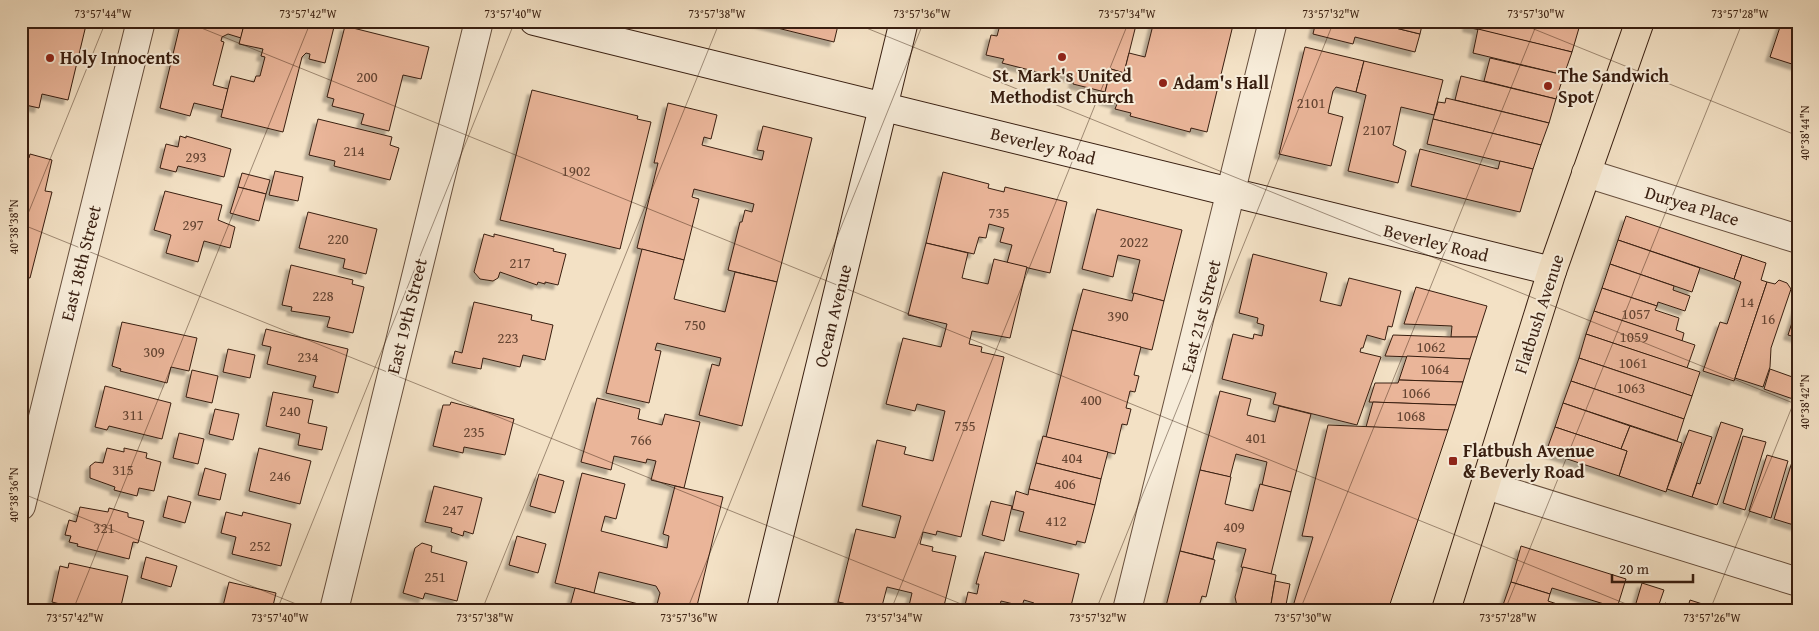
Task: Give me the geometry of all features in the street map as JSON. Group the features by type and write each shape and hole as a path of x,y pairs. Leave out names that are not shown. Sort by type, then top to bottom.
{"main road":[{"name":"Flatbush Avenue","path":"1446,610 1552,271 1640,21"}],"street":[{"name":"East 18th Street","path":"21,506 141,21"},
{"name":"East 19th Street","path":"334,610 479,21"},
{"name":"Beverley Road","path":"534,21 1552,271"},
{"name":"Ocean Avenue","path":"761,610 904,21"},
{"name":"East 21st Street","path":"1127,610 1273,21"},
{"name":"Duryea Place","path":"1586,173 1798,239"},
{"path":"1486,485 1798,582"}],"building":[{"name":"Holy Innocents","path":"21,21 87,21 68,100 42,94 39,108 21,104"},
{"path":"181,21 245,21 241,38 228,34 222,37 221,41 224,42 213,85 228,89 223,110 194,103 190,116 160,108"},
{"path":"245,21 326,21 335,23 325,63 309,59 310,54 306,53 302,57 283,132 221,117 231,76 254,82 256,76 260,76 265,57 261,56 263,49 239,44"},
{"path":"749,21 839,21 834,42"},
{"name":"St. Mark's United Methodist Church","path":"1001,21 1137,21 1124,73 1111,69 1105,92 1073,84 1074,78 1057,74 1057,77 1002,63 1004,59 986,55 991,35 997,36"},
{"name":"Adam's Hall","path":"1154,21 1234,21 1207,132 1191,128 1190,132 1130,116 1131,113 1115,109 1117,104 1103,100 1111,69 1124,73 1129,53 1145,57"},
{"path":"1316,21 1367,21 1420,34 1415,52 1355,37 1353,44 1313,34"},
{"path":"1367,21 1423,21 1420,34"},
{"path":"1468,21 1551,21 1579,28 1572,52 1467,27"},
{"path":"1551,21 1582,21 1579,28"},
{"path":"1782,21 1798,21 1798,66 1770,57"},
{"path":"345,26 429,47 421,79 403,75 389,131 361,124 364,114 332,106 334,99 327,97"},
{"path":"1478,29 1572,52 1564,75 1473,53"},
{"path":"1305,47 1364,61 1356,92 1336,87 1333,91 1328,113 1343,117 1331,166 1279,154"},
{"path":"1490,58 1564,75 1556,99 1484,81"},
{"path":"1364,61 1443,80 1434,115 1401,107 1393,145 1406,151 1398,183 1348,171 1366,95 1356,92"},
{"path":"1461,76 1556,99 1549,123 1455,100"},
{"path":"532,90 638,116 637,119 651,122 620,249 500,220"},
{"path":"1446,98 1549,123 1541,145 1433,119 1438,102 1445,103"},
{"path":"668,103 717,115 711,139 704,137 702,145 762,160 764,151 757,150 763,126 812,138 777,282 728,270 740,222 742,222 745,210 752,212 754,204 694,189 692,197 699,199 684,260 637,248 658,163 654,163"},
{"path":"318,119 392,137 390,145 399,148 390,180 334,166 335,161 309,155"},
{"path":"1433,119 1541,145 1533,169 1427,144"},
{"path":"180,136 231,149 224,177 178,166 176,172 160,168 166,144 178,147"},
{"path":"1420,149 1498,169 1500,161 1533,169 1520,212 1411,186"},
{"path":"30,154 52,160 45,191 52,192 30,278 21,276 21,157 29,158"},
{"path":"275,171 303,177 298,201 269,195"},
{"path":"943,172 989,184 988,188 1004,192 1005,187 1067,202 1050,273 1007,263 1012,245 1000,242 1004,228 989,224 986,238 979,237 974,254 926,243"},
{"path":"242,173 270,180 266,194 238,187"},
{"path":"238,187 266,194 259,221 230,213"},
{"path":"165,191 222,205 218,220 235,227 230,248 204,241 198,262 166,253 171,235 154,230"},
{"path":"1097,209 1182,230 1164,301 1132,293 1140,260 1118,255 1113,277 1082,269"},
{"path":"308,212 377,229 366,274 343,268 345,259 299,248"},
{"path":"1626,216 1742,255 1734,279 1618,240"},
{"path":"484,234 494,237 494,234 554,249 553,251 566,254 558,285 538,282 537,285 500,272 498,278 493,281 480,279 474,272"},
{"path":"1618,240 1700,268 1692,292 1610,264"},
{"path":"926,243 968,253 962,278 988,284 994,259 1027,267 1010,338 972,331 969,344 982,347 981,352 1004,357 961,537 937,531 936,535 923,532 920,544 933,547 932,551 956,556 943,610 908,610 912,593 887,587 881,610 872,610 838,602 856,529 895,538 901,516 862,506 877,440 906,447 904,454 933,461 945,411 917,404 915,411 886,404 903,338 941,347 947,324 908,315"},
{"path":"642,249 684,260 674,299 725,312 735,272 777,282 742,426 699,415 712,364 719,366 721,358 657,343 655,350 661,351 649,403 606,393"},
{"path":"1253,254 1327,273 1320,301 1341,306 1349,278 1401,291 1392,327 1388,326 1385,340 1367,335 1363,348 1361,348 1360,352 1381,357 1357,425 1273,404 1276,393 1222,379 1233,334 1253,339 1254,334 1262,336 1264,325 1257,323 1258,318 1239,313"},
{"path":"1742,255 1766,263 1761,280 1767,282 1734,381 1703,371 1720,322 1727,324 1741,282 1734,279"},
{"path":"1610,264 1674,286 1673,290 1690,296 1685,311 1658,302 1657,306 1602,288"},
{"path":"291,265 353,280 352,284 364,287 353,333 327,327 330,317 291,311 292,307 282,305"},
{"path":"1779,280 1787,283 1791,289 1771,348 1770,367 1763,387 1735,378 1767,282 1775,284"},
{"path":"1416,287 1487,306 1477,337 1451,337 1452,326 1404,324"},
{"path":"1602,288 1657,306 1655,310 1679,318 1676,330 1684,333 1682,341 1594,311"},
{"path":"1083,289 1132,301 1134,293 1164,301 1152,350 1072,330"},
{"path":"21,297 27,298 21,318"},
{"path":"474,302 532,315 531,320 553,325 545,360 523,355 520,367 483,358 481,369 452,363 455,351 462,353"},
{"path":"1798,304 1798,338 1788,335"},
{"path":"1594,311 1695,345 1687,368 1586,334"},
{"path":"122,322 197,338 189,371 171,367 167,383 120,371 121,369 112,366"},
{"path":"266,329 348,349 338,393 313,387 316,376 267,364 271,347 262,345"},
{"path":"1072,330 1141,347 1134,375 1139,376 1135,392 1130,391 1126,408 1131,409 1127,425 1122,424 1115,454 1046,437"},
{"path":"1586,334 1700,372 1692,396 1579,358"},
{"path":"1393,335 1477,337 1470,359 1385,356"},
{"path":"228,349 255,355 250,378 223,372"},
{"path":"1407,356 1470,359 1463,382 1399,380"},
{"path":"1579,358 1692,396 1684,419 1571,381"},
{"path":"1770,369 1798,379 1793,399 1764,389"},
{"path":"192,370 218,376 212,403 186,397"},
{"path":"1399,380 1463,382 1456,405 1369,402 1375,383 1398,383"},
{"path":"1571,381 1684,419 1677,441 1563,403"},
{"path":"105,386 171,403 162,439 109,426 107,430 95,427"},
{"path":"1220,391 1251,399 1247,415 1275,422 1279,406 1311,414 1291,492 1262,485 1267,462 1236,454 1230,477 1200,470"},
{"path":"273,392 313,400 308,423 327,427 322,450 298,445 300,434 266,426"},
{"path":"597,398 640,409 638,419 662,425 665,414 700,422 684,488 651,480 656,461 647,459 646,463 614,456 611,470 581,462"},
{"path":"451,402 514,419 505,455 464,447 463,453 433,446 443,405 450,405"},
{"path":"1373,402 1456,405 1448,430 1366,427"},
{"path":"1563,403 1630,426 1621,449 1555,427"},
{"path":"215,409 239,414 233,440 209,434"},
{"path":"1721,422 1743,429 1717,505 1692,497 1697,483 1700,484"},
{"path":"1328,425 1448,430 1388,610 1292,610 1313,537 1302,536"},
{"path":"1630,426 1682,443 1666,492 1619,476 1627,451 1621,449"},
{"path":"1555,427 1627,451 1619,476 1546,452"},
{"path":"1689,430 1712,437 1692,497 1667,489"},
{"path":"179,433 204,439 198,464 173,458"},
{"path":"1043,436 1108,452 1101,479 1036,463"},
{"path":"1743,436 1766,442 1745,510 1723,503"},
{"path":"107,448 124,452 124,448 147,453 146,458 161,462 154,491 139,488 137,496 114,490 115,487 90,478 90,466 95,462 103,463"},
{"path":"259,448 311,461 300,504 249,491"},
{"path":"1767,455 1788,461 1771,518 1749,511"},
{"path":"1792,462 1798,464 1797,526 1774,519"},
{"path":"1036,463 1101,479 1095,505 1029,489"},
{"path":"205,468 226,474 220,500 198,495"},
{"path":"1200,470 1231,477 1225,504 1253,511 1260,484 1291,492 1271,574 1241,567 1246,549 1217,542 1213,559 1180,551"},
{"path":"582,473 625,484 616,519 605,516 601,531 667,548 669,536 663,534 675,486 723,497 696,610 656,608 660,593 656,586 599,572 594,593 555,583"},
{"path":"539,474 564,481 555,513 530,506"},
{"path":"434,486 482,498 473,534 464,531 463,536 451,532 452,528 425,522"},
{"path":"1029,489 1095,505 1085,543 1077,541 1076,545 1019,531 1024,512 1012,509 1016,491 1028,495"},
{"path":"168,496 191,502 185,523 163,517"},
{"path":"991,501 1012,506 1004,541 982,535"},
{"path":"80,507 108,512 109,508 128,513 128,517 144,521 138,543 133,542 129,559 77,546 78,544 69,542 71,536 65,535 69,520 76,522"},
{"path":"226,512 242,516 243,512 291,524 281,566 232,554 236,537 221,533"},
{"path":"517,536 546,544 538,573 509,565"},
{"path":"422,543 432,546 431,552 467,562 457,601 425,593 423,599 403,593 415,548"},
{"path":"1521,546 1626,579 1617,608 1552,588 1550,594 1511,582"},
{"path":"1180,551 1215,560 1206,597 1202,596 1198,610 1165,610"},
{"path":"985,552 1079,574 1070,610 1032,610 1034,603 1024,600 1022,606 1001,601 999,610 964,610 968,592 977,594 979,584 976,584"},
{"path":"146,557 177,566 171,587 141,578"},
{"path":"69,563 128,576 120,610 68,610 59,608 60,604 52,602 60,566 68,568"},
{"path":"1243,567 1276,575 1270,610 1214,610 1237,606 1235,597"},
{"path":"1275,581 1290,584 1285,610 1270,610"},
{"path":"229,582 276,593 272,610 222,610"},
{"path":"1511,582 1550,594 1548,601 1575,610 1518,610 1503,605"},
{"path":"1642,583 1664,590 1657,610 1634,610"},
{"path":"575,588 594,593 663,610 569,610"},
{"path":"1690,600 1721,610 1687,610"},
{"path":"838,602 872,610 836,610"},
{"path":"1665,603 1685,610 1663,610"},
{"path":"1503,605 1518,610 1501,610"}],"place":[{"name":"St. Mark's United Methodist Church","path":"1062,57"},
{"name":"Holy Innocents","path":"50,58"},
{"name":"Adam's Hall","path":"1163,83"},
{"name":"The Sandwich Spot","path":"1548,86"},
{"name":"Flatbush Avenue & Beverly Road","path":"1453,461"}]}
